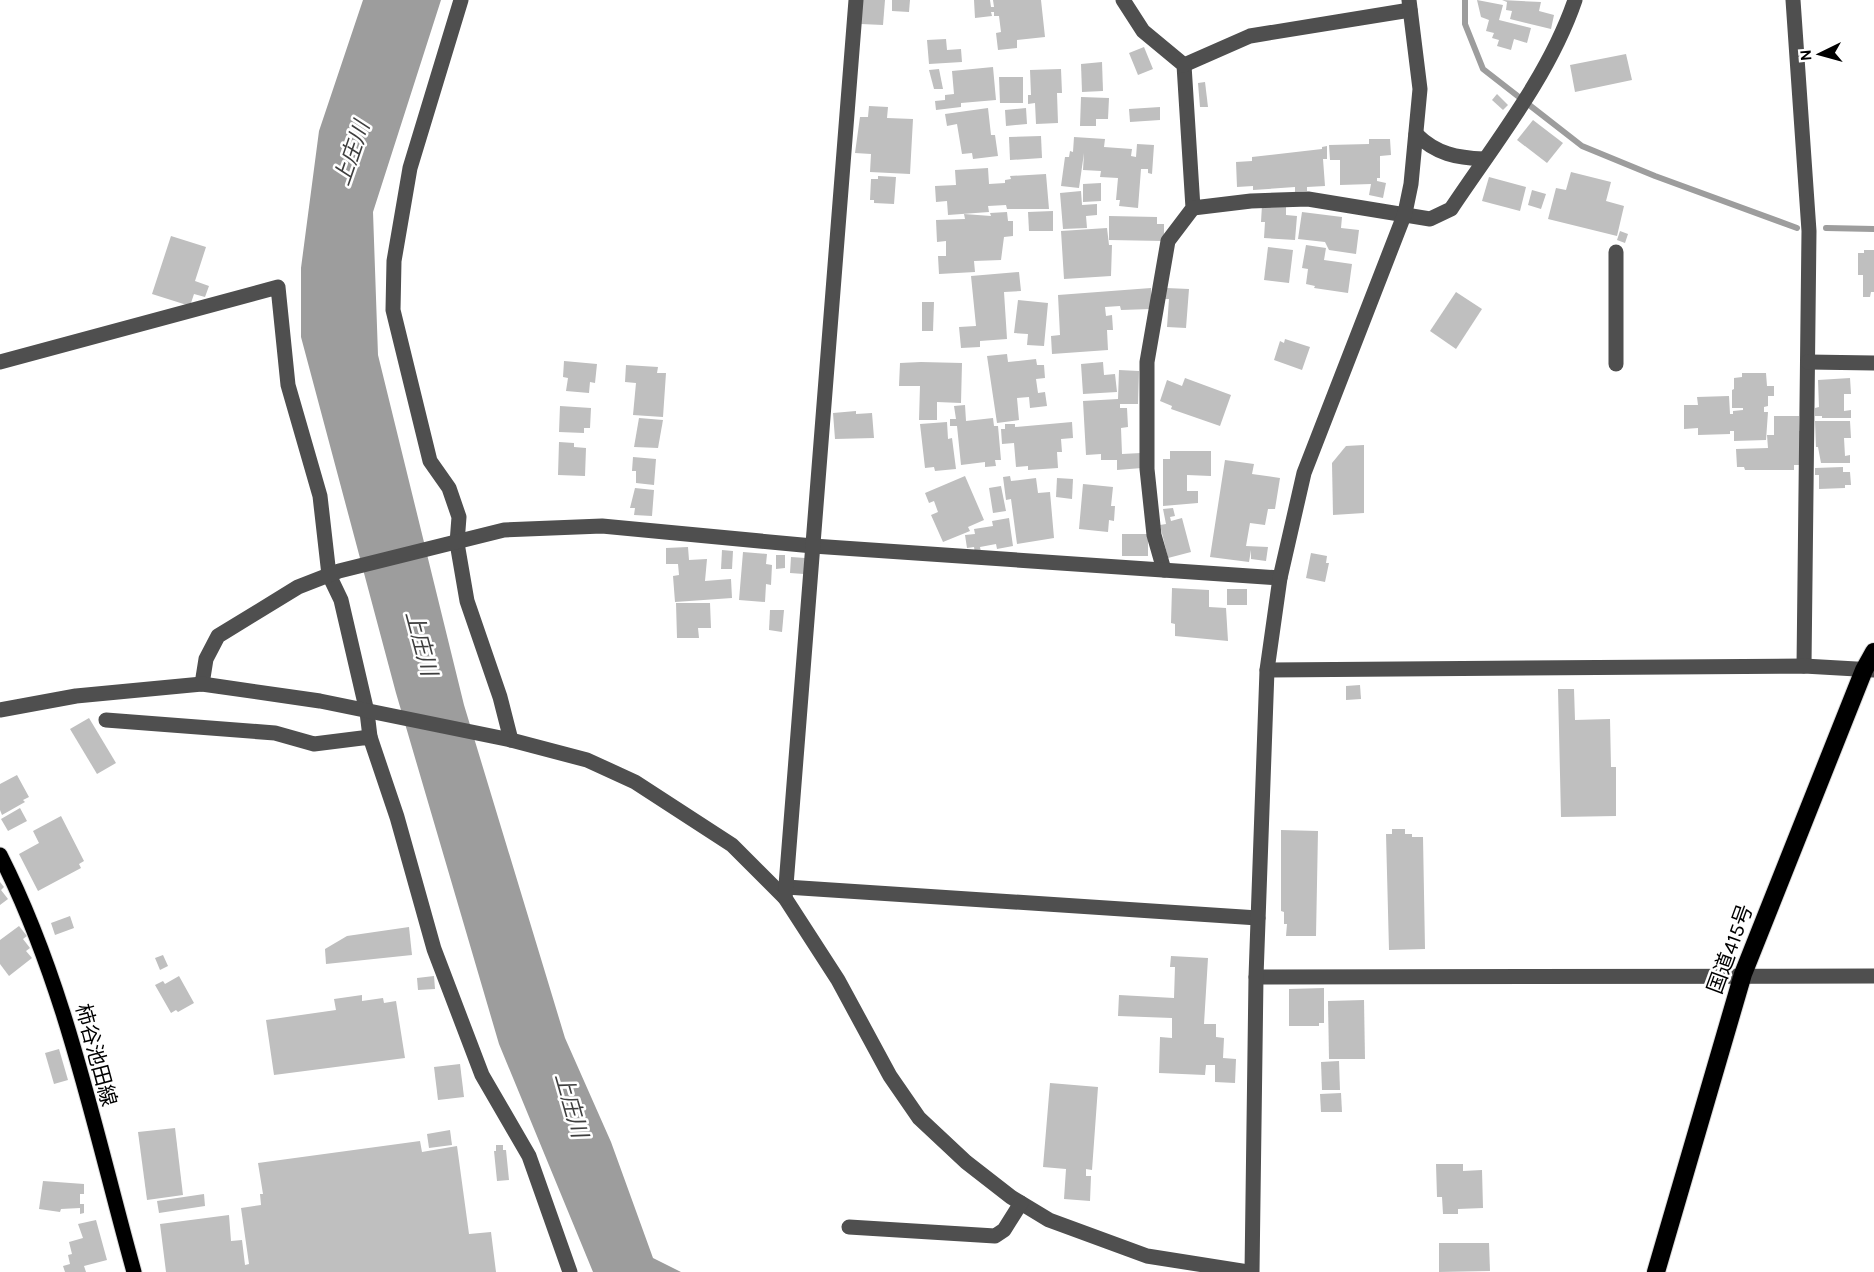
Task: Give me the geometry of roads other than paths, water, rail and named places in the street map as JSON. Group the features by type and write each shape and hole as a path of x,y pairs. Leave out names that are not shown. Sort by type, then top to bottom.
{"highway":[{"name":"国道415号","path":"1656,1272 1743,974 1869,670 1874,652"}],"main road":[{"name":"柿谷池田線","path":"0,855 17,889 53,976 134,1272"}],"street":[{"path":"461,0 410,168 394,261 393,310 430,461 449,488 459,517 457,543 467,601 500,697 511,740"},
{"path":"786,893 856,0"},
{"path":"1123,0 1143,31 1184,65 1192,208 1168,241 1147,362 1147,469 1154,535 1164,570"},
{"path":"1192,208 1251,201 1308,199 1405,213 1430,219 1451,209 1536,81 1566,28 1575,0"},
{"path":"1793,0 1809,231 1804,666"},
{"path":"0,710 76,696 202,684 320,701 511,740 587,760 635,782 732,845 786,893 838,980 890,1076 919,1118 966,1162 1021,1203 1049,1220 1147,1256 1250,1272 1256,978 1267,670 1280,578 1305,473 1405,213 1420,89 1410,5 1250,36 1184,65"},
{"path":"1416,134 1427,146 1451,156 1484,159"},
{"path":"1616,252 1616,364"},
{"path":"0,362 278,287 288,385 320,496 334,573 367,712 370,737 397,817 434,949 482,1075 529,1156 570,1272"},
{"path":"1808,362 1874,363"},
{"path":"202,684 206,659 218,636 298,587 334,573 504,530 602,526 813,546 1280,578"},
{"path":"1267,670 1804,666 1869,670"},
{"path":"106,720 275,733 314,744 370,737"},
{"path":"786,893 1258,918"},
{"path":"1256,978 1545,978 1743,974 1874,976"},
{"path":"849,1227 995,1236 1005,1230 1021,1203"}],"water":[{"name":"上庄川","path":"363,0 441,0 373,212 378,355 464,705 565,1038 611,1142 653,1258 681,1272 593,1272 499,1044 396,693 301,337 301,268 319,131"}],"waterway":[{"path":"1465,0 1465,24 1483,69 1582,146 1655,176 1797,228"},
{"path":"1826,228 1874,229"}]}
